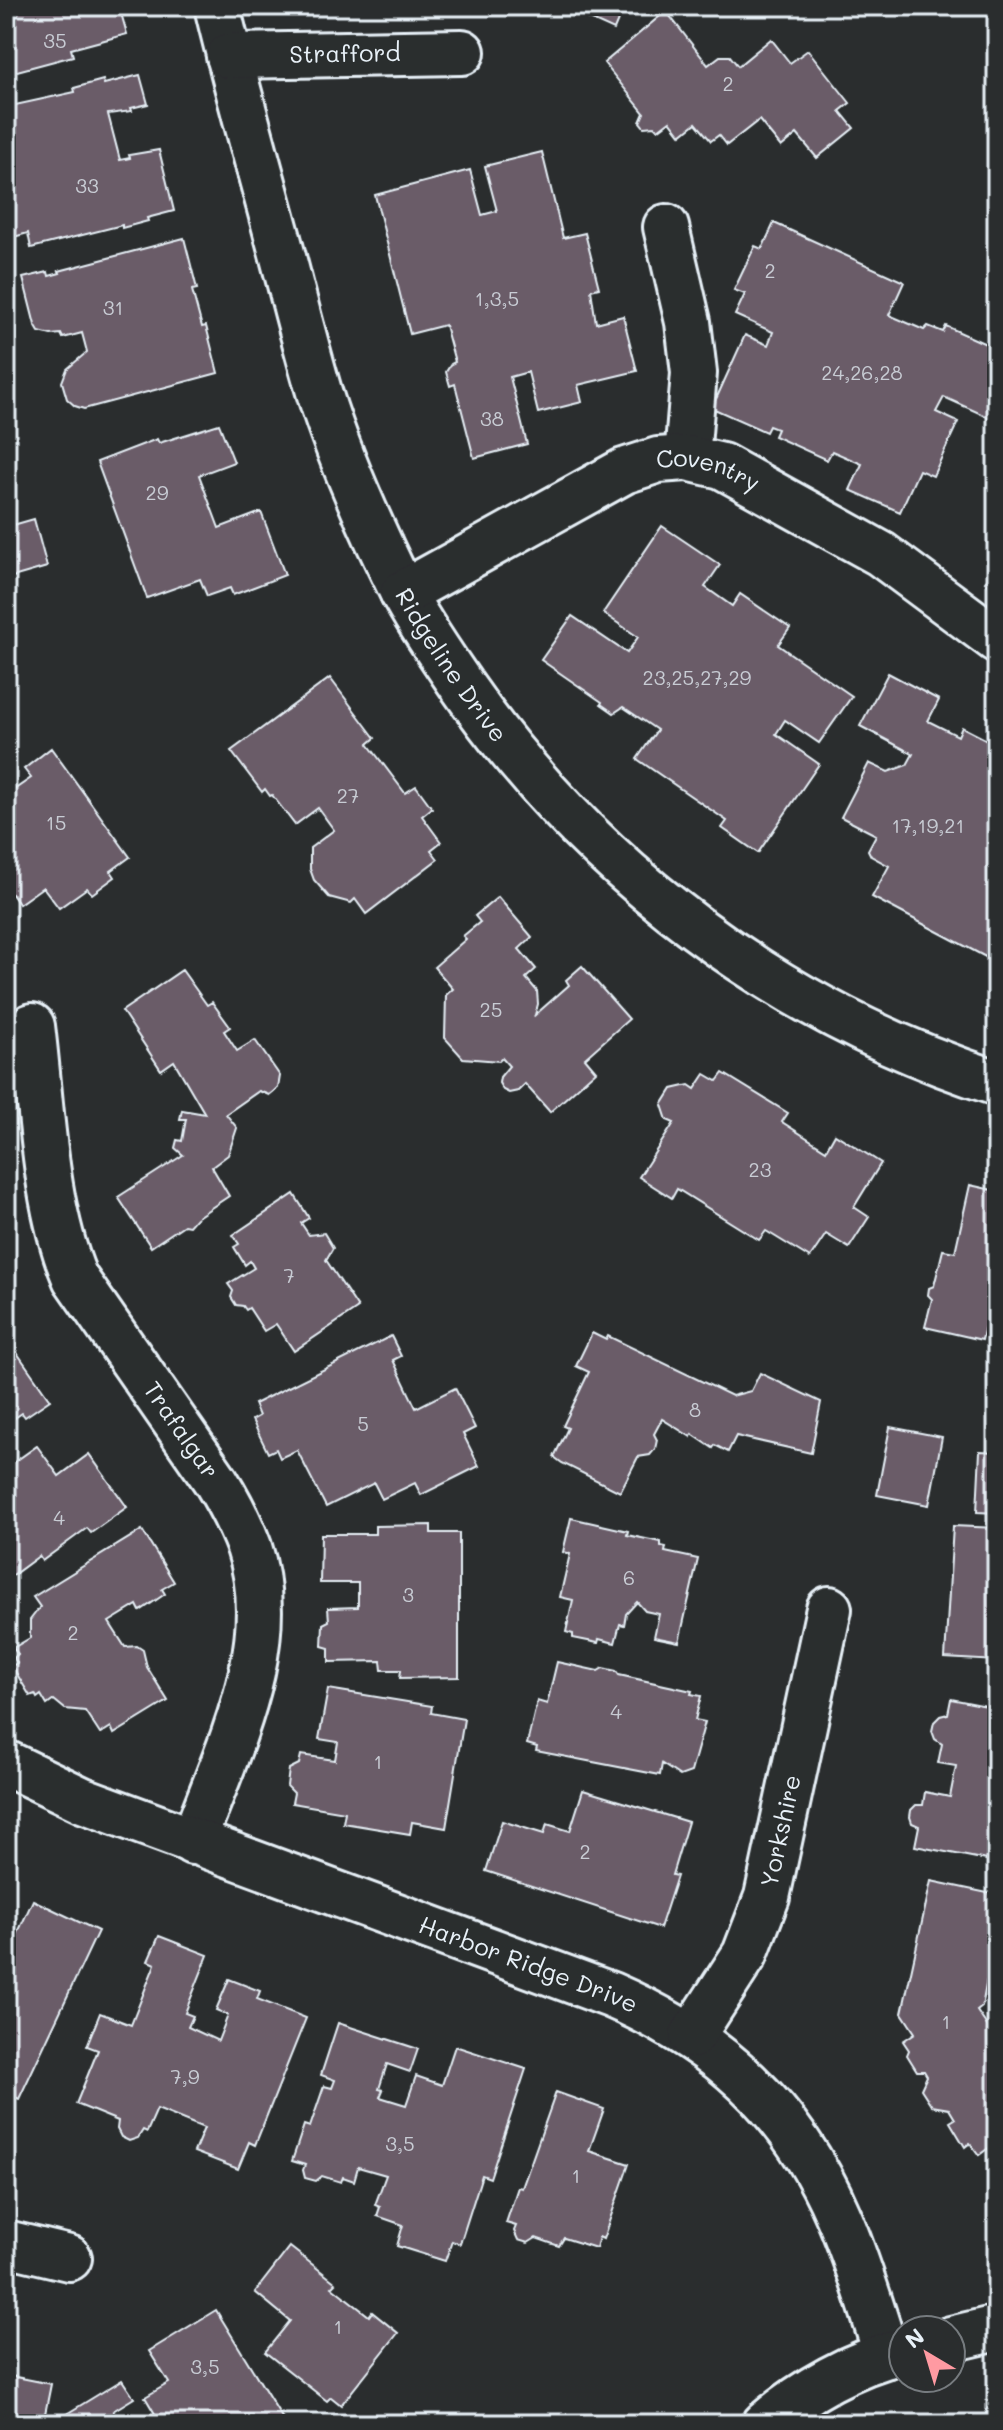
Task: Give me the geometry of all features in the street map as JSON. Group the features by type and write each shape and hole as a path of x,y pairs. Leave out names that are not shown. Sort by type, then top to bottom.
{"street":[{"name":"Ridgeline Drive","path":"217,6 321,397 353,484 403,593 430,640 491,728 560,809 637,882 721,947 812,1004 907,1051 997,1083"},
{"name":"Strafford","path":"229,56 462,52"},
{"path":"666,227 688,322 694,373 687,458"},
{"name":"Coventry","path":"403,593 624,471 658,460 687,458 722,466 881,554 997,640"},
{"name":"Trafalgar","path":"32,1026 53,1209 63,1249 75,1278 236,1514 250,1550 255,1574 259,1625 253,1675 193,1842"},
{"name":"Yorkshire","path":"692,2036 745,1954 767,1897 829,1609"},
{"name":"Harbor Ridge Drive","path":"6,1763 83,1800 611,1995 648,2011 692,2036 734,2067 777,2111 812,2161 839,2216 887,2333"},
{"path":"6,2243 69,2258"},
{"path":"967,2335 997,2328"},
{"path":"765,2424 830,2379 887,2356"}],"building":[{"path":"6,6 119,6 127,34 71,49 73,56 6,74 6,54 10,47 6,32"},
{"path":"561,6 624,6 614,30"},
{"path":"666,11 708,65 720,56 730,56 738,66 771,39 790,63 808,50 850,103 840,111 854,128 817,158 797,134 781,147 759,120 727,145 719,135 711,141 696,123 681,135 670,121 658,130 654,126 644,127 640,122 644,113 604,63"},
{"path":"140,75 148,104 131,108 132,111 108,114 120,160 130,158 129,155 159,150 174,211 122,228 122,225 31,248 28,233 10,238 6,224 6,107 75,92 74,88 103,80 104,84"},
{"path":"542,152 563,238 585,233 599,288 591,290 596,323 623,316 637,371 578,385 582,402 538,413 528,372 510,377 527,444 474,458 455,384 450,386 446,372 455,362 445,325 410,334 375,195 470,170 482,215 497,211 485,166"},
{"path":"774,223 904,282 889,315 924,330 928,326 943,332 946,326 997,349 997,403 990,418 944,397 936,412 958,422 933,476 919,470 900,512 850,490 862,464 832,451 827,460 774,436 777,429 769,426 766,432 712,408 745,335 768,345 773,332 735,315 745,294 734,290 755,246 762,249"},
{"path":"184,238 197,289 192,290 202,327 206,326 218,373 84,409 75,406 67,399 62,382 67,369 87,352 82,333 63,338 61,334 39,332 23,278 48,272 49,276"},
{"path":"219,424 234,462 199,475 219,528 261,512 285,575 233,595 230,588 207,596 200,579 147,598 97,462 157,439 159,443"},
{"path":"34,519 47,567 6,579 6,527"},
{"path":"662,526 720,565 705,587 732,606 740,594 790,628 778,645 852,696 819,743 785,720 776,734 819,764 758,853 722,828 727,821 637,759 657,730 623,707 614,713 541,660 572,616 627,653 638,637 603,613"},
{"path":"997,567 997,592 985,582"},
{"path":"888,673 939,700 928,721 958,736 962,727 997,745 997,963 872,897 889,866 871,856 868,850 876,835 841,817 869,763 888,772 907,765 913,754 860,726"},
{"path":"330,678 375,738 368,744 405,793 416,786 432,808 422,816 441,842 431,850 438,859 366,914 355,899 351,903 329,897 314,880 310,869 310,848 334,830 318,808 295,825 272,795 265,789 262,792 231,751"},
{"path":"51,748 130,857 111,871 115,877 92,894 87,888 59,908 43,887 19,904 12,894 6,896 6,787 11,783 15,789 31,778 24,769"},
{"path":"498,897 532,937 519,949 536,969 526,978 537,991 535,1015 569,985 566,980 582,966 629,1019 585,1058 596,1071 550,1112 525,1084 518,1091 509,1093 503,1090 500,1077 509,1066 502,1058 499,1061 463,1058 445,1038 446,995 453,989 434,967 466,939 463,936 480,922 475,916"},
{"path":"182,970 207,1005 212,1002 230,1027 224,1031 237,1051 255,1040 280,1076 278,1088 269,1095 259,1091 226,1114 237,1128 228,1155 212,1167 229,1196 189,1226 184,1225 151,1247 118,1197 183,1155 175,1148 177,1140 182,1141 186,1119 180,1119 182,1110 205,1114 174,1061 161,1070 122,1011"},
{"path":"723,1073 788,1113 782,1122 826,1150 835,1134 881,1163 854,1207 869,1217 849,1248 826,1234 810,1258 766,1231 759,1240 677,1189 672,1198 639,1177 674,1123 667,1120 662,1105 672,1089 689,1085 695,1089 705,1074 717,1081"},
{"path":"970,1185 997,1191 997,1319 987,1317 982,1340 925,1327 932,1299 928,1295 929,1288 934,1286 943,1250 955,1252"},
{"path":"294,1194 309,1218 301,1223 309,1235 324,1233 333,1248 326,1260 358,1308 294,1351 276,1324 264,1331 249,1308 246,1310 236,1305 228,1284 254,1268 250,1261 245,1265 234,1247 239,1244 233,1235"},
{"path":"592,1333 606,1340 608,1336 732,1396 751,1391 760,1373 821,1402 811,1453 736,1436 728,1452 715,1445 713,1448 692,1434 691,1437 662,1419 654,1434 657,1440 655,1449 650,1455 638,1457 620,1492 562,1463 554,1457 568,1428 563,1426 589,1372 576,1366"},
{"path":"391,1336 401,1356 393,1360 416,1408 455,1388 475,1428 463,1434 479,1466 421,1495 415,1483 382,1499 374,1483 326,1507 297,1450 280,1458 276,1449 268,1453 252,1420 259,1416 254,1404"},
{"path":"6,1337 50,1400 25,1417 22,1413 6,1424"},
{"path":"890,1427 942,1437 929,1505 877,1495"},
{"path":"37,1446 59,1476 89,1454 127,1507 91,1533 87,1528 42,1561 39,1556 9,1578 6,1574 6,1468"},
{"path":"980,1451 997,1452 997,1513 977,1512"},
{"path":"571,1518 628,1531 627,1535 661,1542 661,1546 666,1547 665,1552 698,1559 679,1642 654,1637 659,1614 645,1611 637,1602 626,1614 624,1625 620,1624 615,1643 573,1638 573,1634 566,1632 573,1600 560,1597 570,1554 563,1552"},
{"path":"431,1525 431,1533 459,1533 459,1677 400,1678 401,1670 382,1670 381,1661 329,1662 329,1648 322,1646 323,1624 329,1621 328,1608 358,1607 358,1583 320,1583 321,1534 375,1534 375,1526"},
{"path":"953,1526 997,1528 997,1661 945,1658"},
{"path":"142,1530 174,1582 162,1589 165,1594 140,1611 137,1605 109,1622 125,1647 137,1646 143,1650 147,1667 168,1701 114,1734 111,1727 100,1734 85,1711 65,1709 54,1700 47,1705 41,1695 37,1698 35,1694 30,1696 12,1666 17,1663 14,1658 18,1654 13,1648 30,1638 30,1620 40,1607 33,1597"},
{"path":"557,1662 598,1671 603,1668 616,1671 619,1675 692,1691 691,1694 701,1696 695,1720 705,1722 691,1772 680,1776 662,1764 660,1775 536,1751 537,1747 527,1744 537,1701 547,1704"},
{"path":"328,1689 432,1706 431,1713 464,1719 446,1828 412,1822 410,1834 343,1823 345,1812 292,1803 294,1793 287,1786 289,1769 299,1764 301,1755 335,1760 338,1742 319,1739"},
{"path":"951,1699 997,1708 997,1862 915,1846 919,1826 912,1823 911,1810 916,1805 923,1805 925,1792 950,1797 956,1766 938,1763 942,1744 935,1739 932,1731 934,1722 948,1714"},
{"path":"583,1790 688,1822 672,1875 677,1876 660,1928 486,1871 502,1821 544,1834 547,1824 570,1831"},
{"path":"931,1881 997,1895 997,1964 990,1963 982,2007 977,2011 990,2030 997,2032 997,2147 993,2150 990,2147 979,2155 970,2143 965,2147 950,2122 955,2119 949,2109 932,2106 921,2089 927,2076 924,2071 917,2071 903,2041 915,2033 902,2013"},
{"path":"33,1900 98,1931 19,2099 6,2093 6,1932 16,1937"},
{"path":"159,1936 208,1955 185,2013 193,2016 188,2027 218,2041 228,2015 216,2010 229,1979 260,1991 257,1999 306,2018 255,2145 249,2142 238,2169 194,2152 204,2128 157,2109 147,2132 143,2130 138,2138 129,2141 121,2137 117,2129 118,2121 76,2104 98,2050 87,2046 100,2013 131,2025 155,1964 148,1961"},
{"path":"338,2023 418,2049 410,2072 387,2064 379,2089 383,2090 380,2097 406,2105 416,2076 442,2085 455,2046 526,2069 490,2178 482,2175 460,2244 452,2241 445,2261 397,2246 403,2225 377,2216 380,2207 375,2205 386,2175 358,2167 354,2181 343,2177 341,2182 322,2176 316,2181 305,2178 305,2165 292,2161 304,2125 310,2127 324,2086 332,2088 335,2080 321,2075"},
{"path":"556,2092 604,2109 589,2151 629,2164 603,2239 599,2237 596,2248 564,2238 559,2246 536,2238 528,2243 518,2240 514,2231 516,2226 506,2223 518,2187 522,2188"},
{"path":"290,2247 336,2283 332,2287 369,2316 372,2312 398,2333 341,2405 331,2397 327,2401 265,2352 290,2321 255,2292"},
{"path":"216,2310 286,2424 161,2424 145,2397 169,2383 149,2351"},
{"path":"6,2375 51,2384 43,2424 6,2424"},
{"path":"122,2380 134,2398 113,2411 122,2424 57,2424 55,2421"}]}
